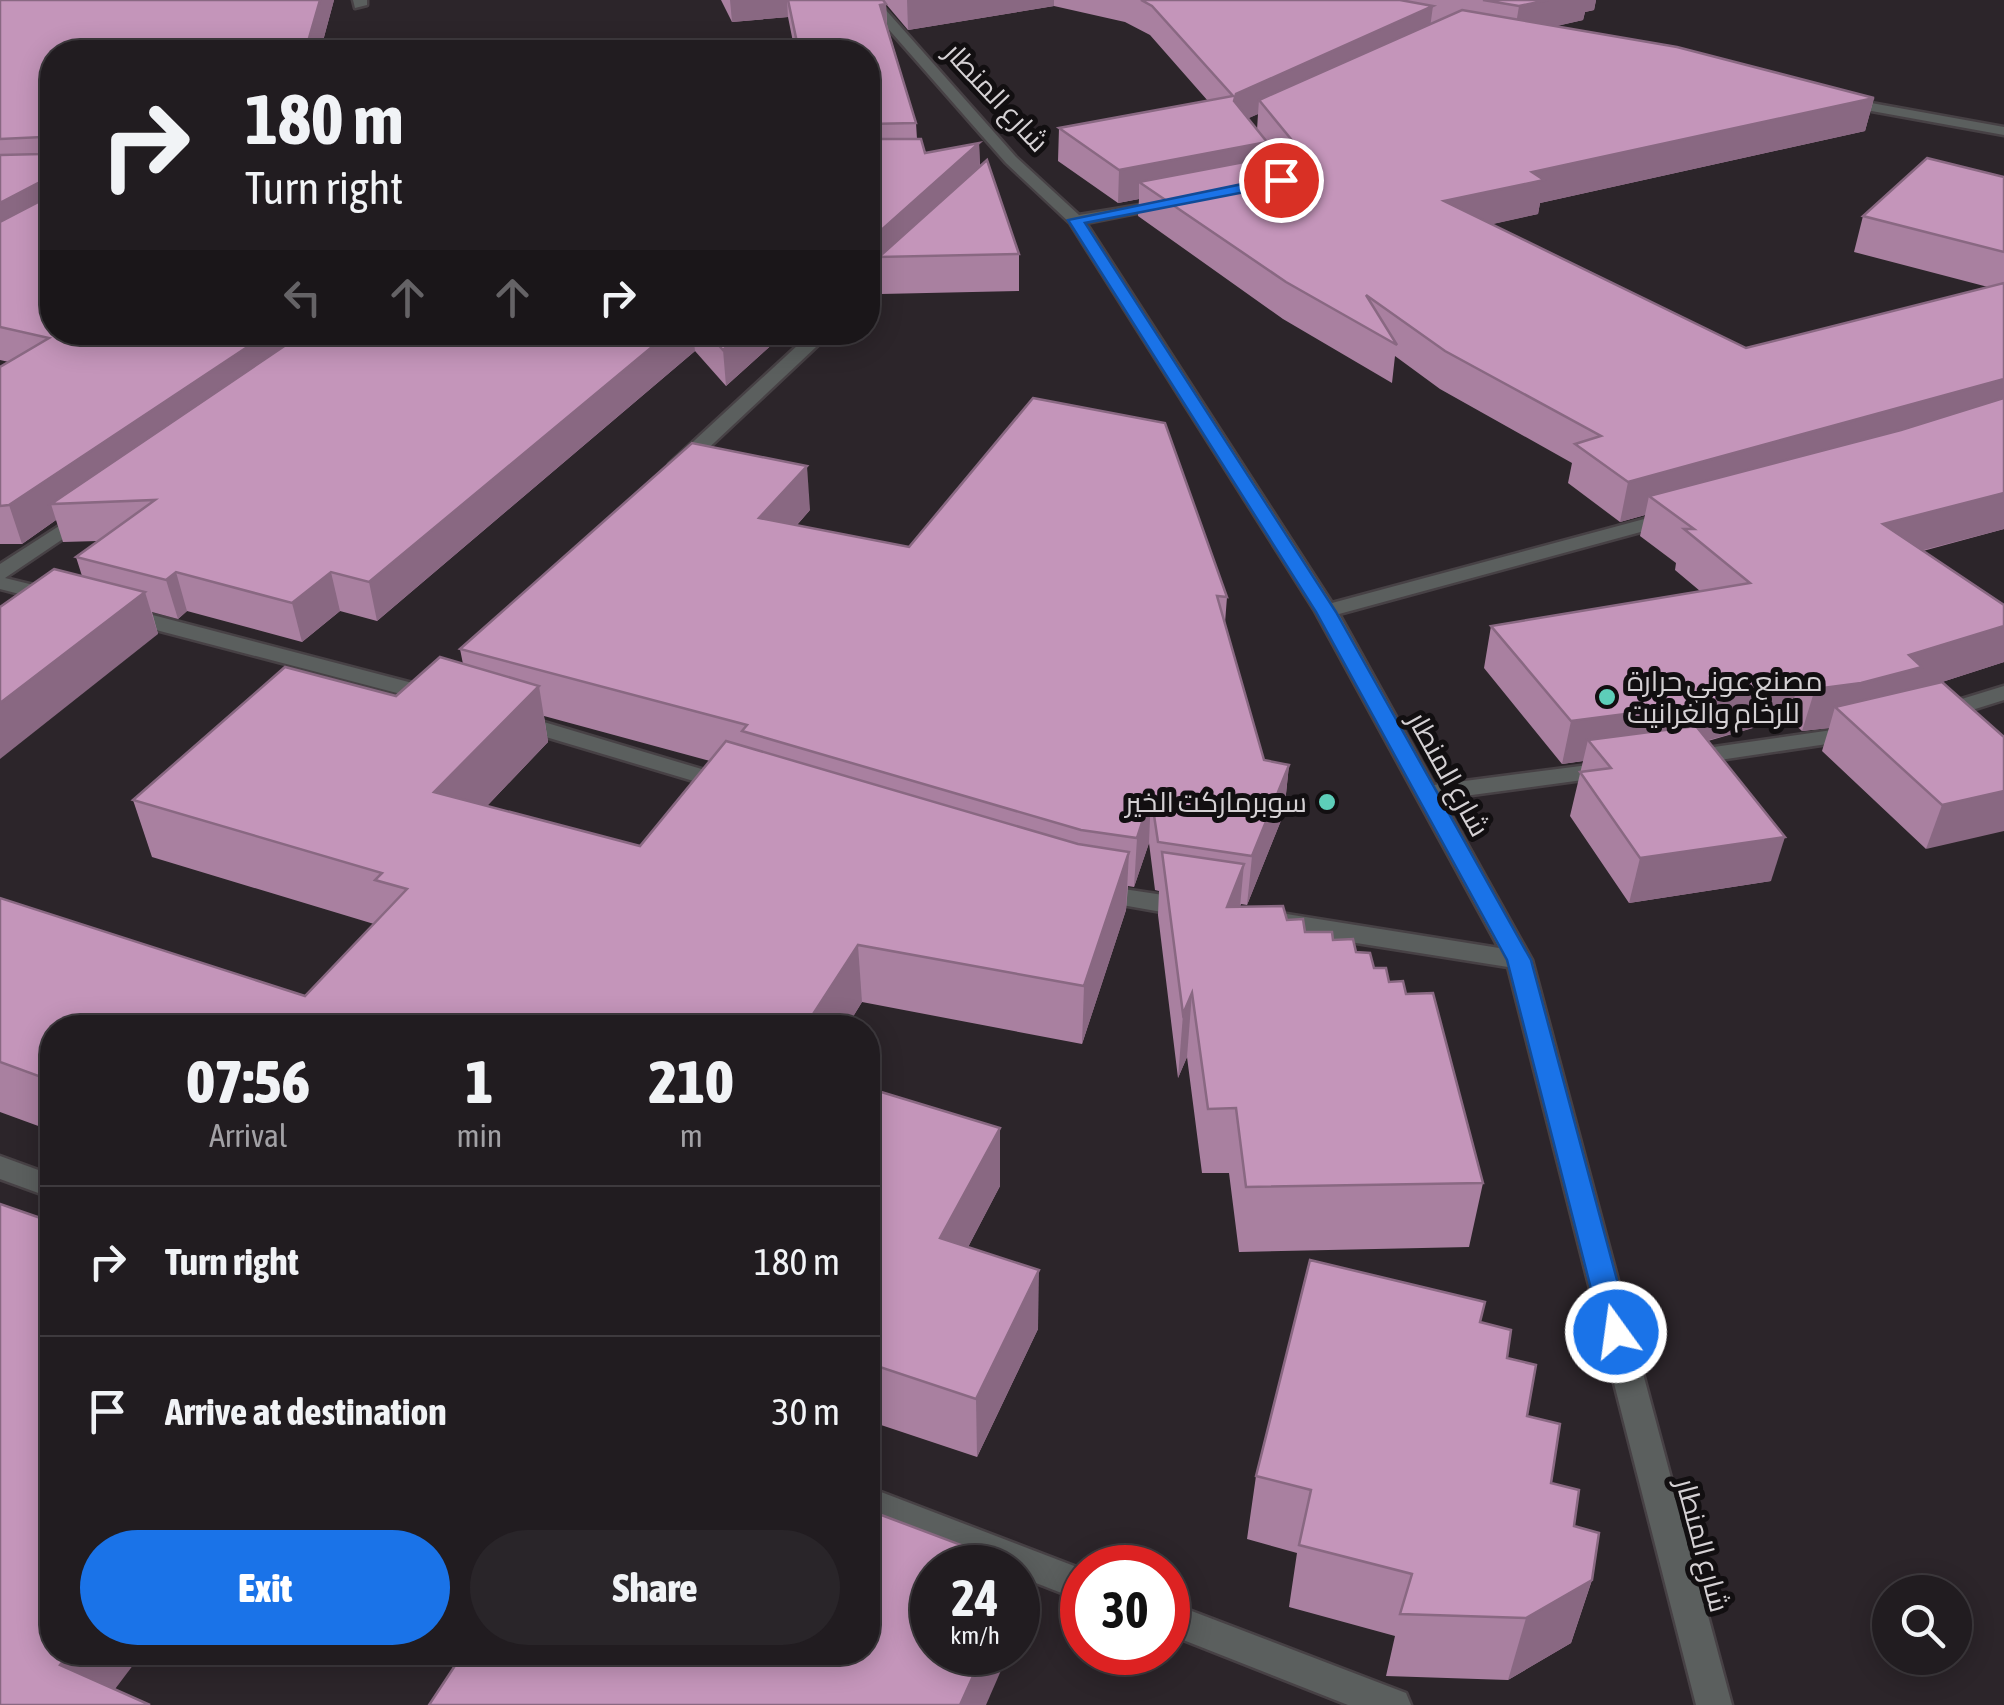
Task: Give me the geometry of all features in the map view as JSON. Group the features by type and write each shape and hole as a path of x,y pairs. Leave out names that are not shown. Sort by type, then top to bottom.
{"street":[{"name":"شارع المنطار","path":"870,0 1000,164 1076,220 1326,612 1519,960 1714,1705"},
{"path":"1813,97 2004,131"},
{"path":"1076,220 1188,198"},
{"path":"880,281 910,252"},
{"path":"662,480 809,345"},
{"path":"0,573 112,497"},
{"path":"1326,612 1690,513"},
{"path":"0,583 436,688 477,709 753,792"},
{"path":"1425,794 1850,736 2004,694"},
{"path":"1077,890 1212,911"},
{"path":"1250,917 1519,960"},
{"path":"0,1167 40,1182"},
{"path":"880,1507 1060,1576"},
{"path":"1190,1627 1393,1705"}],"building":[{"path":"0,0 320,0 308,40 40,40 40,137 0,139"},
{"path":"788,0 883,0 886,4 880,5 916,123 880,124 880,40 796,40"},
{"path":"1141,0 1400,0 1433,6 1236,94 1234,101 1267,142 1119,170 1059,128 1233,96 1152,6"},
{"path":"1483,0 1548,0 1519,6"},
{"path":"1462,10 1677,47 1874,98 1532,172 1544,180 1444,201 1746,348 2004,283 2004,379 1628,482 1575,444 1601,436 1445,351 1366,295 1397,345 1286,282 1139,182 1291,153 1295,144 1259,100"},
{"path":"880,139 921,139 925,153 979,143 880,231"},
{"path":"40,154 40,182 0,203 0,155"},
{"path":"1927,158 2004,177 2004,252 1863,216"},
{"path":"987,160 1019,254 880,256"},
{"path":"40,201 40,336 0,327 0,222"},
{"path":"40,343 250,345 9,505 0,506 0,367"},
{"path":"286,345 654,345 369,582 331,572 292,603 176,572 166,580 76,557 155,500 51,504"},
{"path":"1033,398 1165,423 1227,597 1217,596 1264,760 1289,765 1252,856 1158,842 1151,795 1137,838 1081,830 742,731 747,725 460,649 692,443 807,466 759,518 909,547"},
{"path":"2004,398 2004,493 1883,524 2004,605 2004,626 1909,655 1922,667 1861,683 1815,689 1801,676 1695,705 1571,721 1491,626 1750,583 1684,529 1694,529 1649,496 1901,430"},
{"path":"54,569 145,592 0,703 0,607"},
{"path":"440,657 539,686 434,792 640,846 726,741 1078,844 1129,852 1084,986 858,945 812,1015 40,1015 40,1077 0,1062 0,898 305,996 407,889 375,880 382,873 133,800 285,667 396,696"},
{"path":"1942,682 2004,737 2004,791 1942,805 1835,707"},
{"path":"1696,726 1785,837 1640,858 1580,772 1611,768 1588,740"},
{"path":"1162,852 1244,864 1227,907 1283,906 1287,920 1303,919 1305,932 1332,932 1333,940 1353,939 1356,952 1370,953 1374,968 1386,968 1389,982 1403,981 1406,994 1433,993 1483,1183 1246,1187 1236,1108 1208,1109 1192,993 1183,1014"},
{"path":"880,1092 1000,1128 940,1238 1039,1270 976,1399 880,1367"},
{"path":"0,1204 40,1218 40,1665 60,1665 150,1705 0,1705"},
{"path":"1310,1260 1485,1302 1480,1322 1511,1330 1507,1358 1536,1365 1527,1416 1560,1424 1551,1483 1579,1490 1574,1526 1599,1533 1592,1580 1526,1618 1400,1614 1412,1574 1299,1545 1311,1490 1256,1476"},
{"path":"880,1515 961,1545 910,1545 910,1675 974,1675 960,1705 429,1705 455,1665 880,1665"}],"place":[{"name":"مصنع عوني حرارة للرخام والغرانيت","path":"1607,697"},
{"name":"سوبرماركت الخير","path":"1327,802"}],"route":[{"path":"1281,180 1076,220 1326,612 1519,960 1616,1332"}]}
